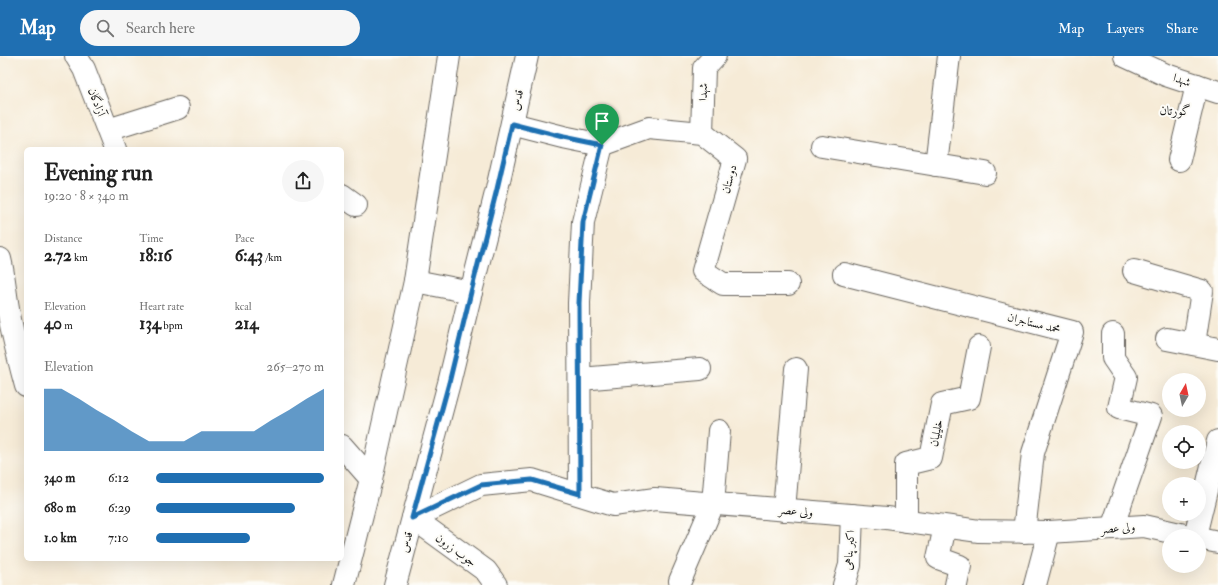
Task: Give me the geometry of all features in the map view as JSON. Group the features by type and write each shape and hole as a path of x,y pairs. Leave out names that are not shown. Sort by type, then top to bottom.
{"street":[{"name":"آزادگان","path":"76,56 84,69 111,140"},
{"path":"344,585 371,479 415,281 449,56"},
{"name":"قدس","path":"395,585 449,383 497,189 527,56"},
{"name":"شهدا","path":"702,133 704,68 715,56"},
{"path":"936,165 949,56"},
{"name":"شهدا","path":"1125,56 1166,75 1218,92"},
{"path":"1179,160 1197,85"},
{"path":"111,140 178,108"},
{"path":"512,124 602,145 649,128 702,133"},
{"name":"دوستان","path":"702,133 734,159 703,270 723,284 788,284"},
{"path":"580,494 579,303 583,222 602,145"},
{"path":"822,146 985,173"},
{"path":"0,259 3,271 4,308 24,378"},
{"path":"1134,271 1202,291 1194,344"},
{"name":"محمد مستاجران","path":"844,274 1072,332 1034,453 1024,532"},
{"path":"415,281 471,292"},
{"path":"1112,528 1151,416 1119,408 1126,377 1113,358 1113,334"},
{"path":"1167,339 1218,349"},
{"name":"خلیلیان","path":"906,521 906,464 932,458 942,404 969,398 979,347"},
{"path":"580,379 700,369"},
{"path":"784,510 796,369"},
{"path":"680,581 713,504 719,431"},
{"path":"1197,529 1218,441"},
{"path":"344,448 371,479"},
{"name":"ولی عصر","path":"412,518 481,485 532,480 614,505 654,499 852,515 979,531 1049,532 1144,526 1162,530"},
{"name":"اکبر پناهی","path":"844,585 850,565 852,515"},
{"name":"جوب زرون","path":"412,518 486,571 496,585"},
{"path":"945,527 938,558 960,566 956,585"},
{"path":"1035,585 1049,532"},
{"path":"1206,539 1218,542"}],"district":[{"name":"گورتان","path":"1175,110"}],"route":[{"path":"512,124 602,145 583,222 579,303 580,494 532,480 481,485 412,518 449,383 512,124"}]}
